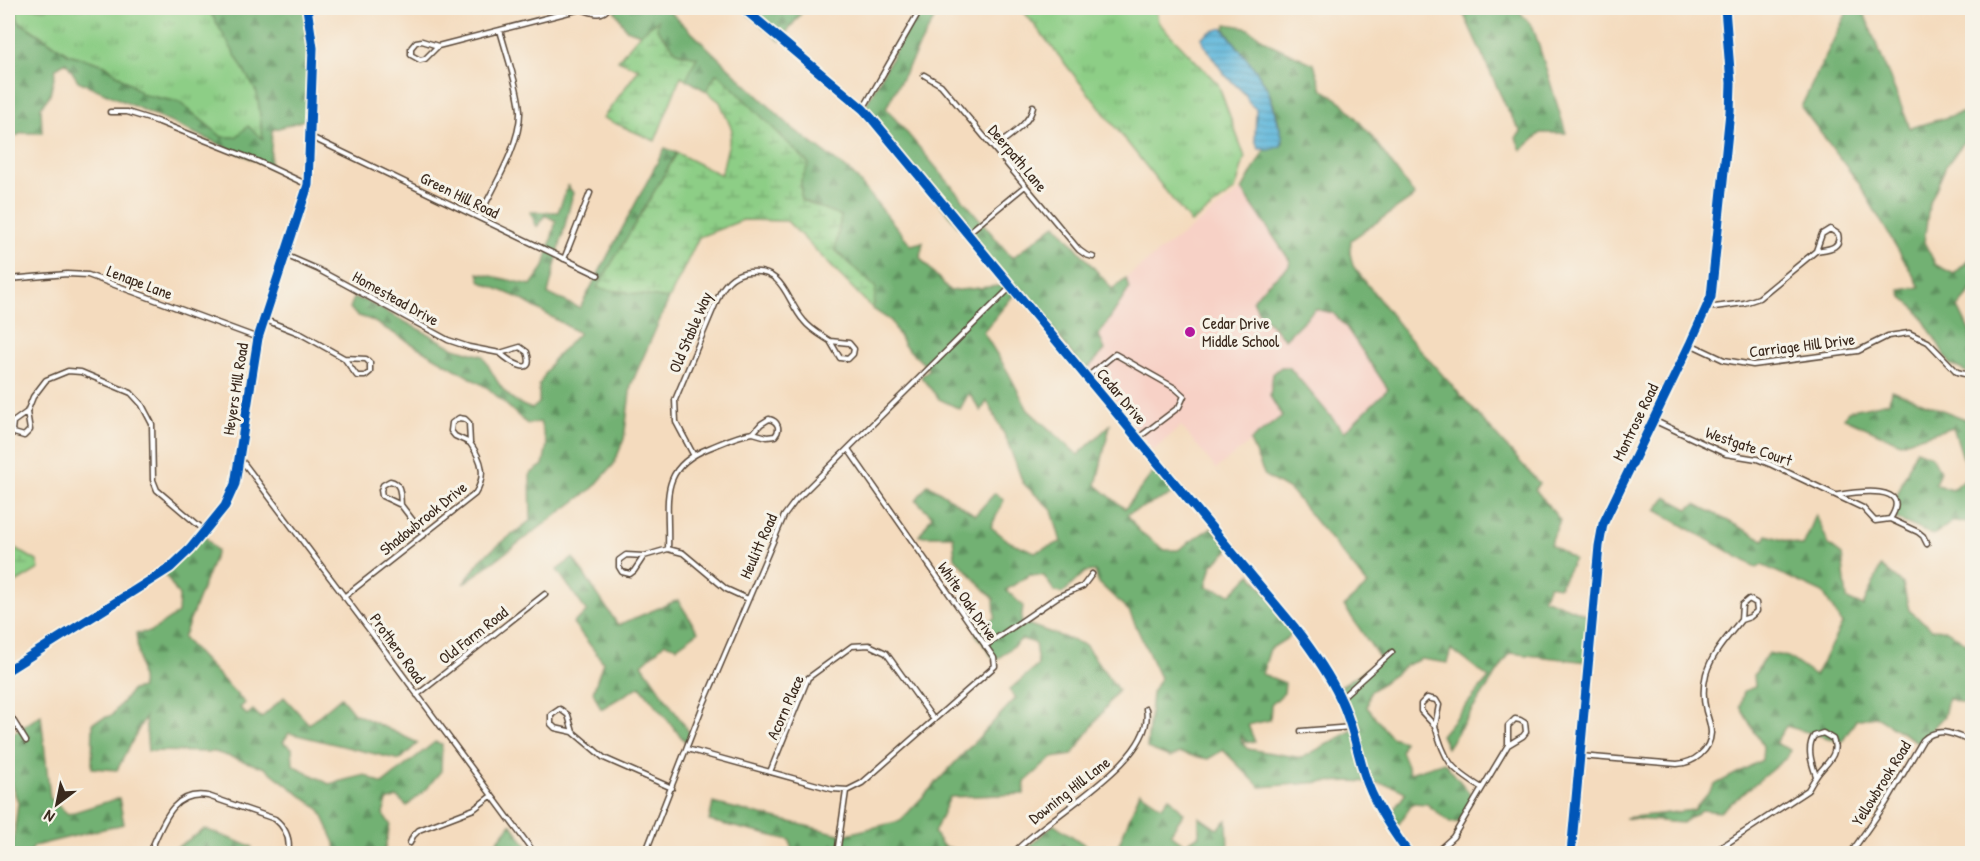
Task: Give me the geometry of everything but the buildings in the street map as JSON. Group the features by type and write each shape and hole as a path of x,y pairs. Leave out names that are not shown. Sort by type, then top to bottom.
{"street":[{"name":"Heyers Mill Road","path":"8,670 170,568 190,549 232,494 240,458 258,338 308,185 313,48 307,8"},
{"path":"438,46 422,41 416,42 411,48 411,55 417,60 423,60 438,46 582,8 600,14 608,8"},
{"name":"Cedar Drive","path":"743,8 863,109 1295,628 1324,667 1341,698 1352,727 1364,773 1377,806 1409,854"},
{"path":"863,109 921,8"},
{"name":"Montrose Road","path":"1571,854 1600,536 1608,511 1711,297 1730,112 1731,83 1725,8"},
{"path":"479,217 514,144 519,124 519,104 500,30"},
{"name":"Deerpath Lane","path":"924,75 941,85 1079,250 1094,257"},
{"path":"994,148 1026,121 1033,111 1033,106"},
{"path":"110,112 126,112 159,122 257,160 308,185"},
{"name":"Green Hill Road","path":"311,137 598,275"},
{"path":"968,233 1025,186"},
{"path":"564,259 590,193"},
{"path":"1707,308 1744,303 1759,298 1816,251 1836,246 1839,240 1838,234 1830,229 1825,231 1816,251"},
{"name":"Homestead Drive","path":"285,255 317,268 448,340 500,353 519,366 526,363 529,357 527,351 521,347 500,353"},
{"name":"Old Stable Way","path":"693,454 677,424 675,400 720,293 730,279 739,274 751,272 762,272 773,277 784,286 804,322 830,341"},
{"name":"Lenape Lane","path":"9,279 67,274 88,275 258,338"},
{"name":"Heulitt Road","path":"645,854 748,599 787,510 1012,286"},
{"path":"263,320 295,331 344,358 357,376 365,376 370,372 370,363 366,359 344,358"},
{"name":"Carriage Hill Drive","path":"1690,344 1724,360 1752,364 1858,351 1888,336 1905,333 1924,339 1953,369 1963,375 1972,376"},
{"path":"830,341 849,343 854,349 854,354 848,359 840,358 830,341"},
{"path":"1087,376 1115,354 1175,388 1184,396 1181,405 1138,438"},
{"path":"27,412 13,422 14,433 24,436 30,430 27,412 33,397 46,380 68,371 81,372 131,393 142,405 152,424 152,472 157,490 204,530"},
{"name":"Shadowbrook Drive","path":"344,597 468,501 478,488 482,477 482,464 471,443 469,423 461,418 454,421 452,434 471,443"},
{"path":"668,549 669,487 676,471 693,454 736,436 753,433 773,436 778,431 778,425 769,419 753,433"},
{"name":"Westgate Court","path":"1653,420 1726,454 1761,460 1863,508 1875,521 1890,519 1918,532 1927,544"},
{"name":"White Oak Drive","path":"846,791 862,783 994,668 995,660 848,449"},
{"name":"Prothero Road","path":"240,458 535,854"},
{"path":"401,505 382,496 381,490 385,483 390,481 397,484 401,505 424,535"},
{"name":"Westgate Court","path":"1838,495 1861,492 1889,494 1896,504 1890,519"},
{"path":"644,556 633,572 624,573 618,567 619,560 624,556 644,556 668,549 688,555 726,589 748,599"},
{"path":"985,646 1057,597 1085,585 1092,574"},
{"name":"Old Farm Road","path":"417,694 545,594"},
{"path":"1580,756 1677,764 1688,763 1700,756 1707,746 1711,732 1704,699 1706,675 1716,652 1741,620 1743,603 1746,600 1754,601 1757,605 1756,613 1741,620"},
{"name":"Acorn Place","path":"770,772 808,678 852,646 869,645 886,653 934,720"},
{"path":"1341,698 1392,652"},
{"path":"1435,726 1439,705 1436,700 1427,699 1421,704 1421,711 1435,726 1443,752 1450,764 1459,774 1482,788"},
{"path":"573,732 567,713 560,709 552,713 550,721 553,726 573,732 604,758 672,788"},
{"name":"Downing Hill Lane","path":"1013,854 1034,833 1122,764 1145,727 1148,717 1146,709"},
{"path":"8,712 26,741"},
{"path":"1434,854 1453,837 1508,745 1524,735 1526,729 1523,721 1515,719 1509,724 1508,745"},
{"path":"1301,731 1352,727"},
{"name":"Yellowbrook Road","path":"1850,854 1887,803 1923,740 1931,733 1942,731 1972,742"},
{"path":"1711,854 1806,792 1836,749 1833,739 1824,733 1814,736 1809,744 1816,776"},
{"path":"687,748 846,791 837,854"},
{"path":"149,854 170,810 184,798 199,795 275,819 288,836 288,854"},
{"path":"410,843 419,830 474,809 491,796"}],"shaded area":[{"name":"Cedar Drive Middle School","path":"1242,190 1291,261 1289,266 1265,286 1315,309 1333,313 1346,327 1389,389 1344,432 1283,416 1216,469 1181,426 1153,451 1085,371 1105,350 1098,336 1129,289 1126,278"}],"green space":[{"path":"8,8 16,8 18,21 68,54 105,65 144,95 179,102 222,137 236,137 248,126 263,139 257,93 208,8 306,8 309,17 311,118 272,130 270,167 78,81 66,62 56,68 50,95 41,107 42,133 22,133 8,140"},
{"path":"16,8 208,8 258,93 266,139 222,137 179,102 144,95 105,65 68,54 18,21"},
{"path":"613,8 666,8 792,128 853,174 911,245 923,242 920,258 950,291 1008,285 862,112 919,8 940,8 886,108 1012,258 1056,224 1112,289 1126,278 1129,289 1099,335 1105,350 1085,371 1022,289 1012,297 983,332 1028,410 1078,455 1110,425 1096,485 1125,509 1152,474 1165,473 1176,486 1171,495 1127,514 1138,530 1165,550 1178,550 1212,527 1230,549 1212,565 1206,587 1231,594 1251,574 1297,632 1270,649 1262,674 1285,683 1284,693 1271,705 1270,720 1248,725 1255,742 1244,742 1241,733 1241,741 1248,749 1302,758 1353,730 1336,689 1381,660 1344,606 1368,585 1291,491 1265,476 1250,441 1282,416 1270,396 1273,374 1281,367 1289,367 1344,432 1388,389 1346,327 1333,313 1315,309 1285,339 1258,311 1253,300 1265,286 1289,266 1290,261 1242,190 1265,149 1269,150 1283,143 1283,140 1268,90 1225,29 1226,24 1245,27 1272,45 1314,64 1322,89 1342,102 1369,133 1415,196 1351,240 1350,253 1353,266 1406,334 1539,483 1535,489 1560,520 1550,544 1574,559 1559,587 1549,585 1543,598 1592,617 1588,662 1510,653 1447,748 1441,735 1489,678 1451,649 1447,663 1421,659 1407,665 1370,692 1367,707 1391,737 1404,741 1401,751 1410,773 1444,762 1473,797 1460,822 1450,823 1427,804 1413,803 1394,831 1387,819 1406,793 1394,787 1358,781 1336,781 1260,787 1223,750 1208,759 1180,753 1170,757 1147,748 1152,693 1160,678 1129,611 1098,582 1095,571 1085,572 1063,593 1055,592 1044,576 1029,575 1006,590 1023,606 1021,622 1085,645 1118,690 1072,755 1052,758 1025,782 1024,794 950,797 934,833 943,846 966,853 792,853 790,840 709,821 713,803 843,835 900,821 1016,698 1009,690 1038,665 1035,643 1022,639 995,661 975,633 995,617 994,599 955,558 953,536 919,536 932,516 916,500 928,484 975,515 995,493 1004,500 991,527 1010,542 1035,552 1061,542 1052,510 1023,483 1006,438 987,401 981,411 969,393 960,409 939,399 921,377 929,369 904,345 891,321 873,309 875,288 835,250 841,216 801,200 801,180 716,74 706,91 686,79 697,57 678,53 657,29 657,21 640,34 626,29"},
{"path":"741,8 805,8 780,41"},
{"path":"1021,8 1156,8 1158,22 1218,84 1245,157 1235,190 1191,223"},
{"path":"1461,8 1516,8 1533,27 1566,133 1541,133 1521,150 1516,138 1521,132 1507,109"},
{"path":"1849,8 1862,8 1910,128 1972,110 1972,131 1946,166 1929,205 1924,242 1936,265 1954,274 1972,257 1972,291 1958,307 1970,332 1971,374 1951,365 1918,311 1902,297 1900,290 1920,287 1858,182 1801,107"},
{"path":"658,20 657,29 678,53 697,57 686,79 681,76 655,141 603,118 639,69 618,60 640,34"},
{"path":"716,74 721,76 809,164 801,180 801,200 841,216 835,250 876,288 873,309 787,221 743,220 699,237 669,299 597,288 677,153 721,175 732,130 720,102 706,91"},
{"path":"665,148 677,153 598,288 669,299 631,385 624,439 614,464 593,488 463,584 483,557 531,520 530,474 543,465 547,445 540,422 527,424 488,388 371,320 356,315 350,308 354,298 366,301 454,348 483,356 508,395 532,409 539,403 539,385 553,360 579,333 519,298 481,282 478,273 531,285 544,267 556,221 545,215 537,227 530,212 558,212 568,186 573,193 548,294 580,308"},
{"path":"1891,390 1965,419 1972,418 1972,520 1966,523 1954,521 1933,535 1896,519 1897,495 1916,450 1932,456 1940,471 1935,484 1951,490 1969,476 1953,427 1900,443 1844,418 1848,411 1889,402"},
{"path":"1666,497 1688,509 1696,504 1764,540 1767,535 1803,546 1816,515 1829,545 1842,555 1847,599 1863,606 1881,566 1903,584 1909,610 1932,629 1947,630 1972,648 1972,707 1948,698 1944,716 1919,743 1875,716 1856,720 1842,742 1786,726 1775,743 1790,750 1786,758 1720,812 1701,810 1682,823 1625,818 1694,810 1716,784 1762,760 1763,746 1740,707 1744,691 1755,687 1754,675 1768,653 1788,657 1815,676 1842,624 1823,593 1762,565 1757,568 1656,510"},
{"path":"202,533 217,551 183,638 245,703 240,708 247,715 253,710 261,718 284,697 309,724 341,697 354,713 418,743 400,760 289,733 283,742 292,748 293,765 329,784 365,775 382,784 435,742 442,744 441,771 425,790 407,806 397,797 387,801 383,814 390,824 384,853 336,853 335,843 320,810 265,768 215,752 148,751 145,717 117,770 92,768 93,722 112,715 132,690 142,688 136,633 150,632 178,613 179,596 163,571"},
{"path":"8,544 37,561 39,569 14,584 8,584"},
{"path":"573,558 618,625 678,600 698,632 677,647 665,643 642,664 691,735 687,744 640,686 601,709 593,692 603,662 573,623 587,612 557,570"},
{"path":"41,715 50,798 68,814 119,798 124,824 34,846 30,853 12,853 18,802 8,775 8,737"},
{"path":"1140,792 1162,807 1169,797 1184,813 1170,834 1185,844 1199,835 1199,817 1217,829 1227,820 1228,853 1022,853 1054,824 1088,847 1118,846"},
{"path":"511,824 533,854 487,854"},
{"path":"205,829 252,847 249,853 168,853"}],"water":[{"path":"1223,28 1268,90 1283,139 1281,146 1269,150 1259,149 1255,140 1256,109 1249,103 1245,94 1224,74 1203,43 1202,37"}],"cycle path":[{"path":"8,670 170,568 190,549 225,506 235,484 258,338 308,185 313,48 307,8"},
{"path":"743,8 863,109 873,120 1295,628 1335,688 1348,716 1372,795 1409,854"},
{"path":"1571,854 1599,546 1603,524 1711,297 1730,112 1731,83 1725,8"}],"place":[{"name":"Cedar Drive Middle School","path":"1190,332"}]}
